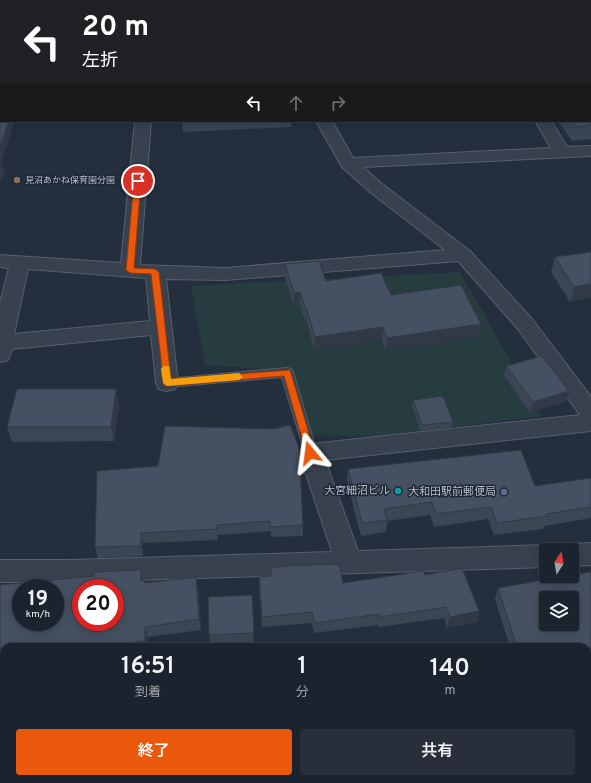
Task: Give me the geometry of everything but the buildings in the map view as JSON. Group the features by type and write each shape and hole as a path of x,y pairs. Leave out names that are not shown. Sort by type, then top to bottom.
{"street":[{"path":"130,270 143,122"},
{"path":"325,122 348,163 376,188 463,254 525,324 591,413"},
{"path":"544,122 562,152"},
{"path":"348,163 591,151"},
{"path":"0,261 155,272 225,274 463,254"},
{"path":"20,263 11,298 1,349 161,327"},
{"path":"155,272 167,383"},
{"path":"349,563 310,453 591,422"},
{"path":"579,555 591,554"},
{"path":"0,571 71,571 539,556"}],"lane":[{"path":"167,383 287,372 310,453"}],"green space":[{"path":"460,272 542,416 378,437 310,435 292,371 205,365 191,286"}],"slow traffic":[{"path":"166,369 167,383 239,377"}],"place":[{"name":"見沼あかね保育園分園","path":"17,180"},
{"name":"大宮細沼ビル","path":"398,491"},
{"name":"大和田駅前郵便局","path":"504,492"}],"route":[{"path":"138,181 130,270 155,272 167,383 287,372 310,453"}]}
